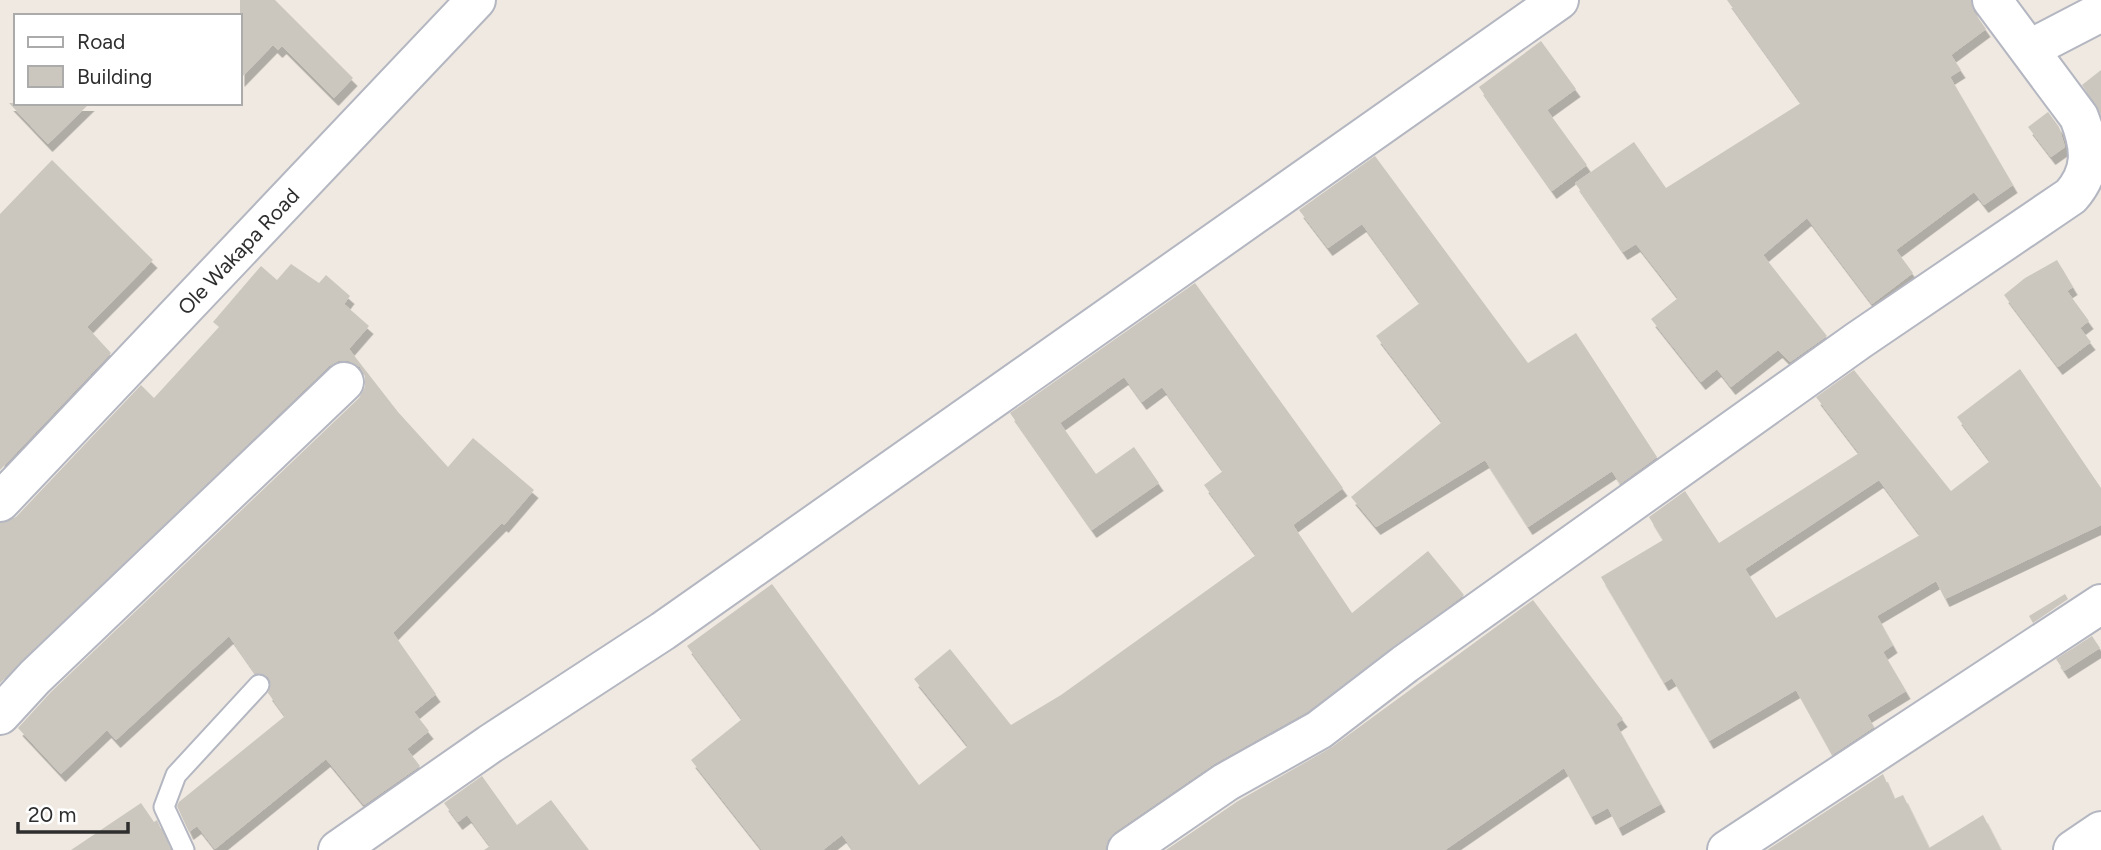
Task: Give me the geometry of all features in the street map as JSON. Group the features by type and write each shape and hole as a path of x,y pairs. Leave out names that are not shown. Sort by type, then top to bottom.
{"street":[{"name":"Ole Wakapa Road","path":"0,502 476,0"},
{"path":"338,850 490,744 663,631 1559,0"},
{"path":"1127,850 1226,782 1319,730 1416,656 1837,356 2071,197 2084,181 2089,161 2088,138 2079,117 1992,0"},
{"path":"2030,49 2101,12"},
{"path":"0,715 35,677 344,382"},
{"path":"1727,850 2101,604"},
{"path":"2073,850 2101,831"}],"lane":[{"path":"184,850 164,807 176,775 259,685"}],"building":[{"path":"240,0 275,0 353,78 334,98 282,46 278,50 273,45 242,77"},
{"path":"1727,0 1971,0 1974,12 1986,29 1951,55 1961,70 1950,77 2013,185 1984,205 1974,192 1896,250 1913,273 1872,304 1807,218 1763,255 1827,336 1790,362 1778,350 1731,387 1717,369 1701,382 1651,319 1678,298 1636,244 1623,252 1575,183 1634,142 1666,188 1801,103"},
{"path":"1541,41 1576,89 1547,110 1587,165 1552,191 1479,87"},
{"path":"2101,70 2101,114 2082,85"},
{"path":"9,103 88,105 48,144"},
{"path":"2048,112 2059,127 2065,147 2051,157 2028,127"},
{"path":"1375,156 1528,363 1576,333 1657,457 1620,484 1612,471 1528,527 1485,460 1376,527 1351,497 1442,422 1376,336 1420,303 1362,224 1328,248 1299,210"},
{"path":"52,160 153,260 87,327 111,353 0,470 0,214"},
{"path":"2057,260 2073,287 2067,291 2089,321 2080,328 2091,342 2058,367 2004,295 2025,278"},
{"path":"291,264 319,283 326,275 350,296 344,304 369,326 349,349 398,412 448,467 473,438 534,490 504,525 502,523 393,633 436,694 414,712 429,731 407,749 420,766 364,805 326,759 215,849 197,826 189,832 177,806 179,802 285,716 268,693 271,682 268,677 255,673 229,636 116,740 107,730 61,774 18,728 51,692 359,398 365,387 365,376 360,367 349,361 338,361 329,366 0,683 0,523 16,517 141,385 154,398 219,327 213,322 261,266 277,280"},
{"path":"1195,283 1343,488 1293,525 1352,613 1428,551 1464,595 1307,712 1214,764 1115,832 1108,840 1105,850 853,850 842,835 823,850 762,850 691,760 742,719 687,646 772,584 919,785 968,746 914,679 950,649 1011,725 1061,695 1256,555 1204,485 1223,471 1162,387 1142,402 1124,377 1060,423 1096,474 1134,447 1159,483 1092,530 1010,413"},
{"path":"2020,369 2101,488 2101,525 1945,599 1936,581 1877,616 1893,645 1883,652 1906,691 1867,715 1874,727 1832,755 1796,690 1709,741 1672,678 1664,683 1601,577 1663,540 1649,517 1685,491 1719,543 1859,453 1816,397 1854,370 1951,491 1990,461 1957,417","holes":["1879,480 1920,535 1776,618 1745,569"]},
{"path":"2065,594 2068,599 2033,623 2029,616"},
{"path":"1533,600 1623,719 1616,724 1661,804 1618,828 1608,808 1591,817 1564,768 1445,850 1166,850 1238,801 1332,747"},
{"path":"2092,636 2100,648 2064,671 2056,659"},
{"path":"1883,774 1894,799 1903,795 1929,848 1983,815 2001,850 1767,850"},
{"path":"482,776 517,825 551,800 589,850 484,850 490,846 467,815 458,822 444,803"},
{"path":"141,803 154,822 157,820 170,850 71,850"}]}
